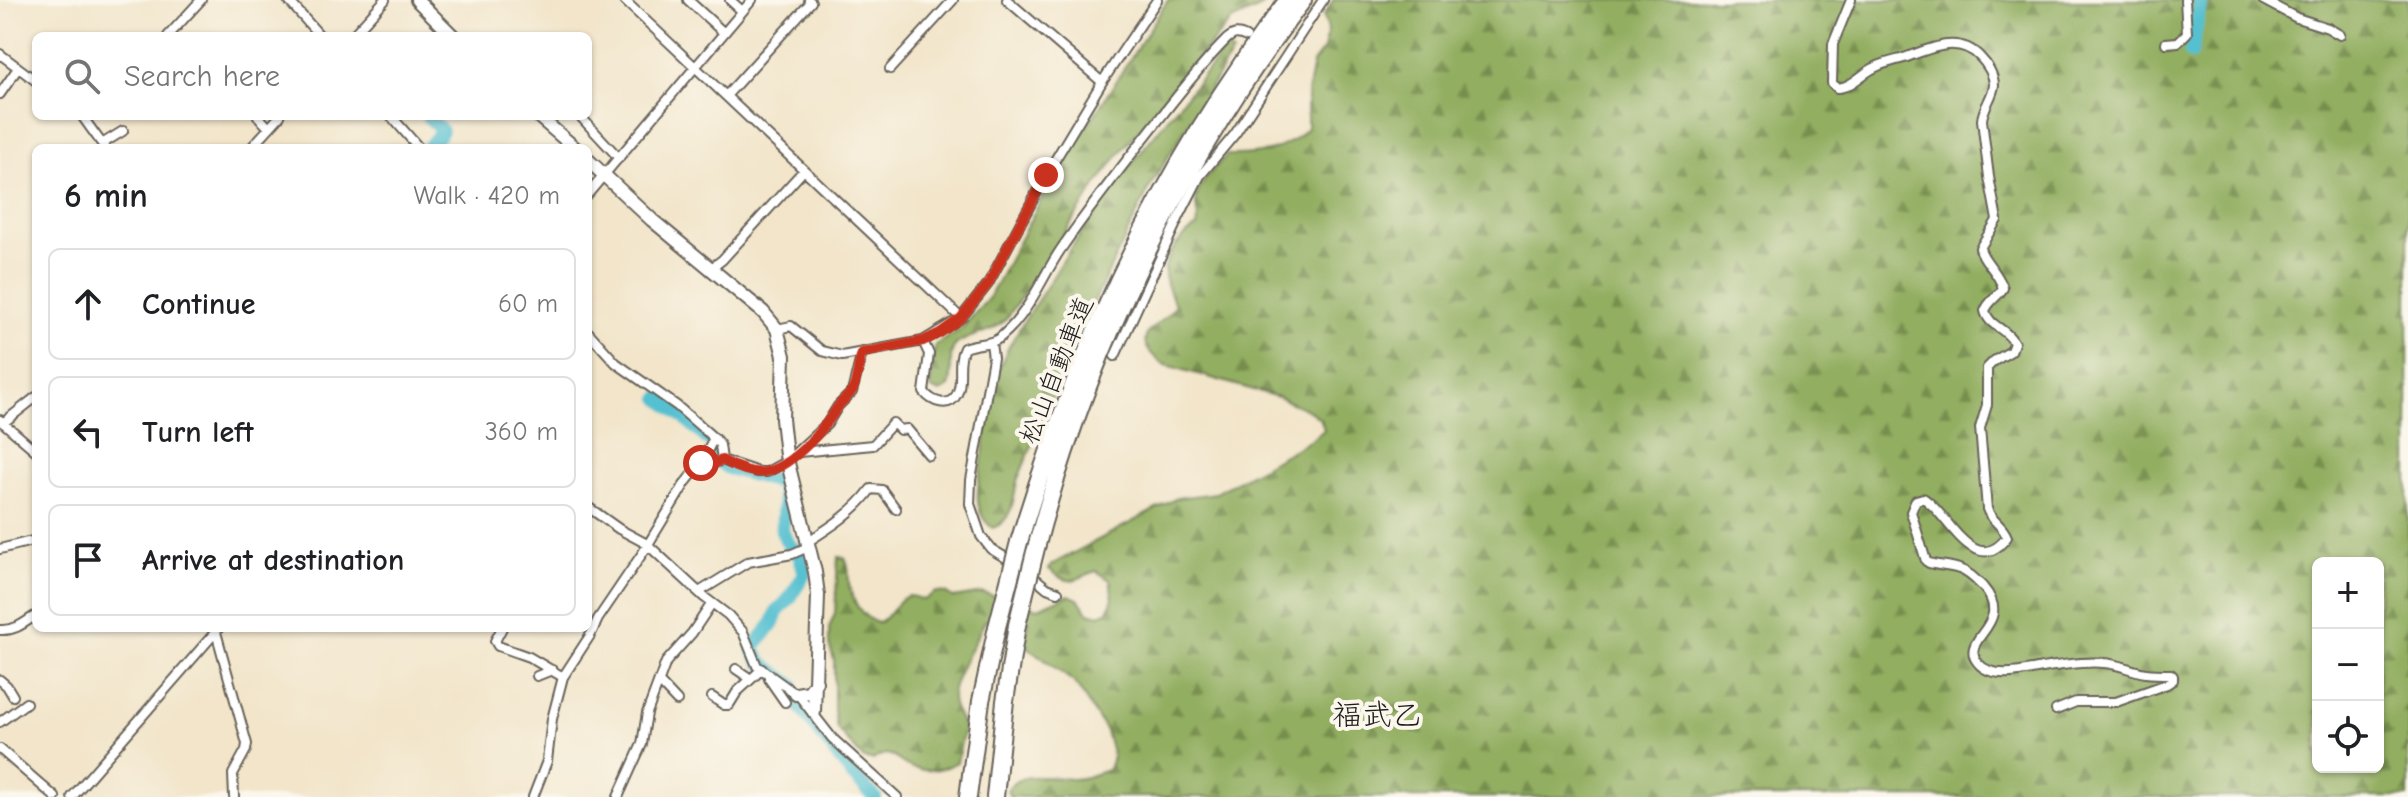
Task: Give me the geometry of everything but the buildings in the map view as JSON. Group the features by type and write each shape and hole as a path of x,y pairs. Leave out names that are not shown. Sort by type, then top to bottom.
{"highway":[{"name":"松山自動車道","path":"968,797 975,738 997,627 1019,542 1057,426 1121,276 1187,150 1218,99 1288,0"},
{"name":"松山自動車道","path":"995,789 1017,625 1052,484 1080,406 1151,242 1211,134 1303,0"}],"street":[{"path":"172,32 201,0"},
{"path":"288,0 316,32"},
{"path":"356,32 385,0"},
{"path":"417,0 449,32"},
{"path":"624,0 961,318"},
{"path":"688,0 724,33"},
{"path":"730,0 742,11"},
{"path":"592,189 752,0"},
{"path":"726,96 811,2 809,0"},
{"path":"890,69 953,0"},
{"path":"1007,0 1102,82"},
{"path":"777,329 787,326 795,328 828,354 842,356 923,341 961,318 988,284 1046,175 1102,82 1157,0"},
{"path":"1115,356 1200,176 1235,134 1323,0"},
{"path":"1851,0 1833,44 1832,83 1837,88 1847,87 1876,67 1940,45 1959,46 1975,53 1988,67 1994,83 1983,112 1982,129 1997,220 1980,248 1997,271 2003,288 1985,311 1989,321 2006,331 2014,343 2011,351 1987,368 1987,405 1980,428 1988,513 2007,537 1999,547 1990,550 1971,547 1954,532 1930,502 1923,498 1916,500 1911,512 1926,561 1966,572 1994,603 1995,613 1974,646 1974,656 1987,670 2002,674 2084,662 2107,663 2145,673 2173,676 2167,684 2124,700 2076,702 2056,710"},
{"path":"2166,43 2178,42 2187,33 2185,0"},
{"path":"2263,0 2340,35"},
{"path":"923,341 929,354 924,392 936,403 951,400 957,394 958,363 964,348 991,343 1002,337 1015,323 1060,250 1179,94 1227,39 1233,34 1246,37"},
{"path":"0,54 32,78"},
{"path":"1273,55 1283,62"},
{"path":"0,94 18,68"},
{"path":"85,120 102,144"},
{"path":"88,125 92,120"},
{"path":"262,120 269,128"},
{"path":"255,144 276,120"},
{"path":"394,120 416,144"},
{"path":"543,120 570,144"},
{"path":"584,120 619,158"},
{"path":"107,144 123,131"},
{"path":"592,163 652,220 763,312 777,329 784,356 782,419 787,461 815,572 819,609 814,712"},
{"path":"710,269 722,260 804,170"},
{"path":"592,336 616,363 677,406 712,441 720,445 712,463 686,482 592,632"},
{"path":"991,343 993,358 971,480 970,504 981,536 991,549 1023,568 1047,588 1058,592"},
{"path":"712,463 767,472 787,461 827,424 838,406 852,392 862,353"},
{"path":"32,400 2,421 32,447"},
{"path":"798,452 873,445 893,423 900,430 907,429 929,455"},
{"path":"712,441 712,463"},
{"path":"699,592 748,562 792,554 848,514 871,489 882,490 896,509"},
{"path":"592,510 647,544 737,624 752,658 791,698 814,712 832,738 897,797"},
{"path":"0,549 32,541"},
{"path":"618,797 642,744 646,719 669,657 692,633 712,603"},
{"path":"0,630 19,627 32,618"},
{"path":"72,797 215,632"},
{"path":"218,632 247,744 233,774 234,797"},
{"path":"500,632 495,641 498,646 529,657 563,677"},
{"path":"533,797 547,761 552,719 563,677 592,632"},
{"path":"736,669 751,679"},
{"path":"537,676 552,670"},
{"path":"712,697 729,705 751,679 766,672"},
{"path":"0,680 13,696"},
{"path":"659,682 677,701"},
{"path":"791,698 809,692 816,682"},
{"path":"0,722 26,703"},
{"path":"0,749 55,797"}],"green space":[{"path":"1168,0 1268,0 1260,8 1231,21 1174,86 1094,189 1007,318 994,328 957,344 952,354 949,387 940,392 933,390 930,388 935,345 961,329 989,298 1045,192"},
{"path":"1333,0 2408,0 2408,797 1010,797 1007,790 1020,779 1086,777 1109,769 1113,757 1106,731 1075,683 1029,648 1026,637 1029,621 1010,615 985,621 956,681 952,702 964,728 957,762 924,770 907,766 885,754 873,760 864,759 837,729 834,710 834,660 829,644 829,628 835,613 838,557 847,561 850,589 858,608 878,623 906,597 924,600 935,592 953,598 983,593 1038,608 1069,595 1078,599 1088,612 1100,615 1108,611 1113,598 1110,580 1096,571 1067,580 1049,569 1051,565 1177,498 1216,493 1324,430 1321,420 1310,411 1278,397 1163,364 1151,354 1146,338 1175,306 1166,283 1165,268 1177,244 1197,227 1196,200 1208,176 1227,155 1280,147 1307,128 1307,94 1313,63 1324,49 1328,30 1324,16"},
{"path":"1228,49 1232,53 1151,185 1081,328 1017,481 1008,515 993,528 981,515 978,488 992,396 1007,349 1108,195 1176,108"}],"waterway":[{"path":"2191,53 2201,0"},
{"path":"431,144 442,131 432,120"},
{"path":"660,398 716,447 715,459 728,468 782,483 782,531 799,555 805,573 777,612 772,625 755,645 754,651 762,663 792,685 796,701 853,776 875,797"}],"district":[{"name":"福武乙","path":"1377,715"}],"route":[{"path":"701,463 707,466 722,460 746,470 767,472 773,469 798,452 827,424 838,406 852,392 862,353 923,341 961,318 988,284 1046,175"}]}
